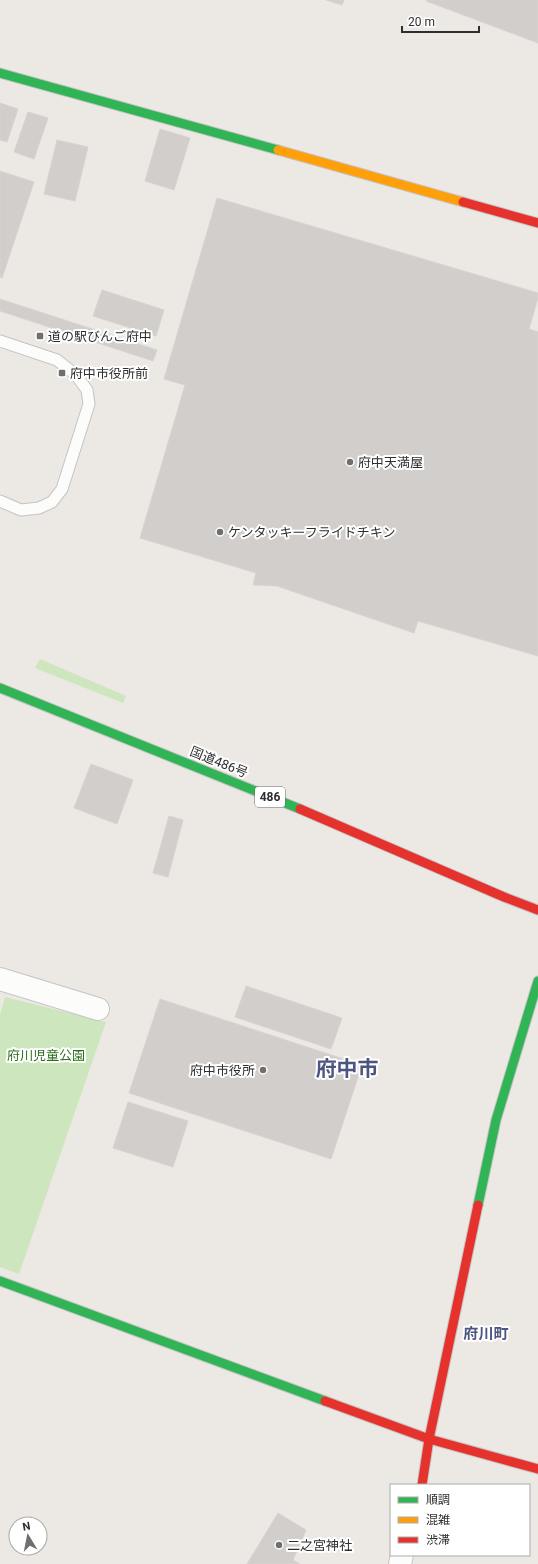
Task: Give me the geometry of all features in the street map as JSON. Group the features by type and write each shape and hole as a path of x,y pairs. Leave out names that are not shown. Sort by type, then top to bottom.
{"main road":[{"path":"0,73 538,224"},
{"name":"国道486号","path":"0,688 303,810 504,897 538,910"},
{"path":"422,1484 429,1439 496,1120 538,981"},
{"path":"0,1281 429,1439 538,1469"}],"street":[{"path":"0,979 98,1008"}],"lane":[{"path":"0,340 57,360 76,375 87,390 89,404 62,489 52,502 39,508 21,510 0,501"}],"green space":[{"path":"40,659 126,696 123,703 35,668"},
{"name":"府川児童公園","path":"5,997 106,1022 19,1274 0,1267 0,1015"}],"building":[{"path":"326,0 344,0 342,5"},
{"path":"538,0 538,43 426,1"},
{"path":"0,103 18,109 7,142 0,140"},
{"path":"28,112 48,118 34,159 14,152"},
{"path":"160,129 190,138 174,190 145,181"},
{"path":"57,140 88,147 75,201 44,194"},
{"path":"0,171 34,182 2,278 0,277"},
{"name":"府中天満屋","path":"217,198 538,293 538,298 529,329 538,332 538,656 418,621 414,633 277,586 253,585 256,573 140,538 185,385 164,379"},
{"path":"102,290 164,310 156,336 93,316"},
{"path":"0,299 157,350 153,361 0,311"},
{"path":"91,764 133,780 117,824 74,808"},
{"path":"169,816 183,820 168,877 153,873"},
{"path":"246,986 342,1018 331,1049 235,1017"},
{"path":"160,999 362,1065 331,1159 129,1093"},
{"path":"128,1102 188,1121 173,1167 113,1148"},
{"name":"二之宮神社","path":"278,1513 306,1530 293,1560 300,1564 247,1564"}],"traffic: fast":[{"path":"0,73 278,150"},
{"path":"0,688 300,809"},
{"path":"478,1205 496,1120 538,981"},
{"path":"0,1281 325,1401"}],"traffic: slow":[{"path":"278,150 463,202"}],"traffic: jam":[{"path":"463,202 538,223"},
{"path":"300,809 504,897 538,910"},
{"path":"422,1484 429,1439 478,1205"},
{"path":"325,1401 429,1439 538,1469"}],"place":[{"name":"道の駅びんご府中","path":"40,336"},
{"name":"府中市役所前","path":"62,373"},
{"name":"府中天満屋","path":"350,462"},
{"name":"ケンタッキーフライドチキン","path":"220,532"},
{"name":"府中市役所","path":"263,1070"},
{"name":"二之宮神社","path":"279,1545"}],"district":[{"name":"府中市","path":"347,1069"},
{"name":"府川町","path":"486,1334"}]}
